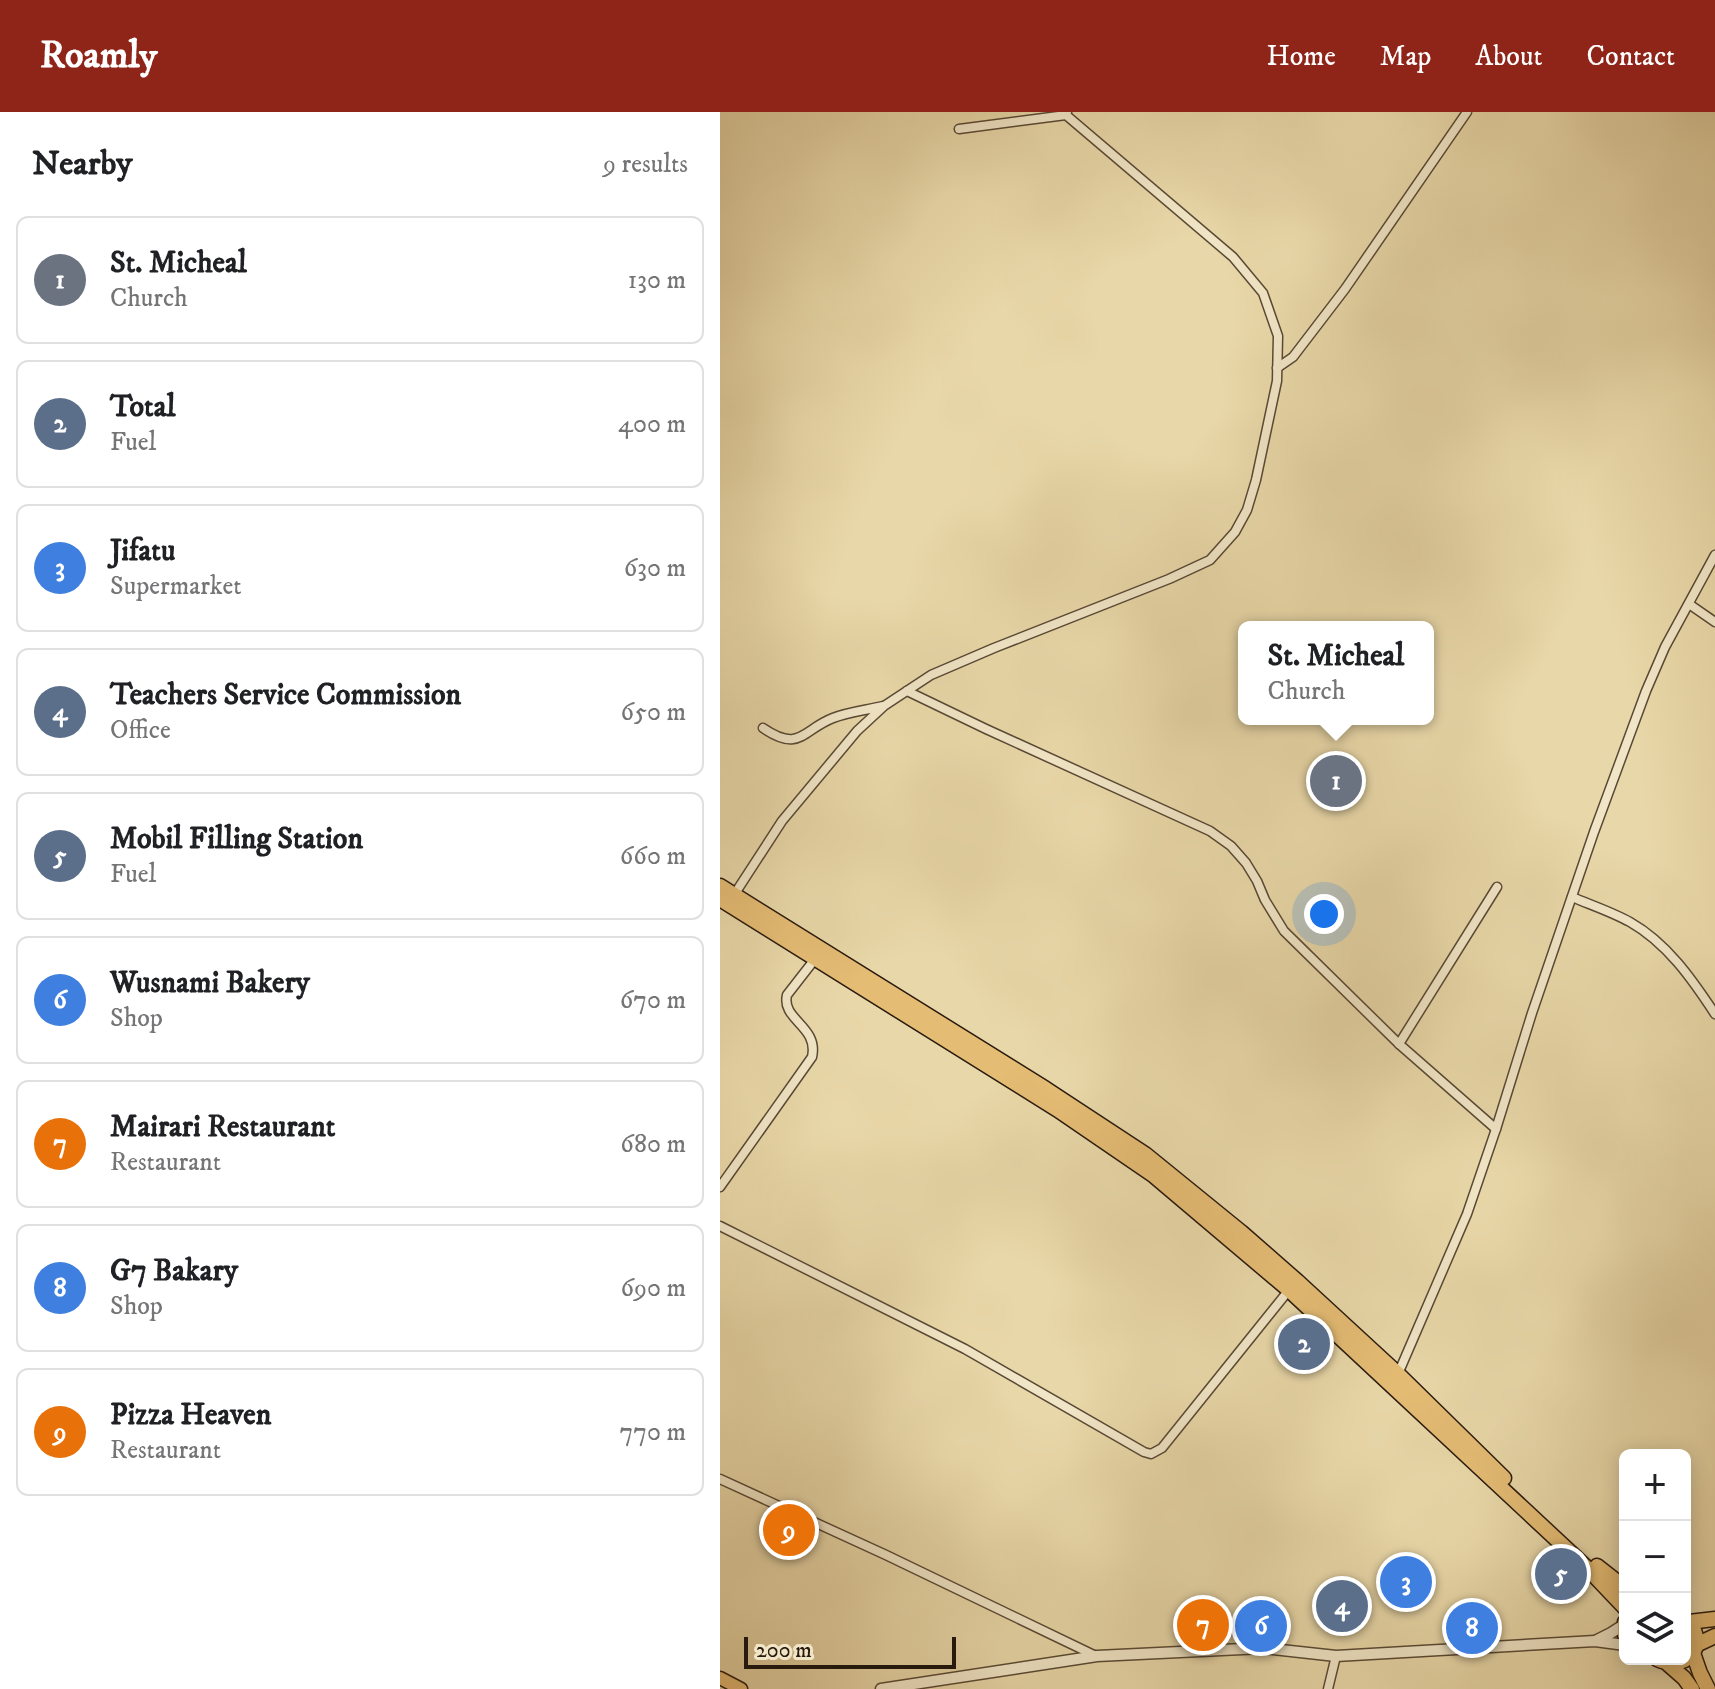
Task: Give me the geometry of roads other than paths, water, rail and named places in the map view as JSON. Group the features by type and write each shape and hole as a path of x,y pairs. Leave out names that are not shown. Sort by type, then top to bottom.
{"highway":[{"path":"720,886 727,899 815,959 859,980"},
{"path":"727,899 1061,1106 1153,1175 1398,1374 1547,1520 1619,1584"},
{"path":"1293,1286 1619,1602"},
{"path":"1691,1620 1715,1619"},
{"path":"1691,1626 1700,1673 1708,1689"},
{"path":"1691,1652 1715,1636"},
{"path":"1668,1665 1692,1689"}],"main road":[{"path":"720,1678 739,1689"}],"street":[{"path":"1277,368 1293,357 1345,289 1467,112"},
{"path":"727,899 782,821 857,731 884,706 931,675 968,658 1210,560 1235,532 1247,510 1277,381 1278,336 1263,293 1233,257 1066,113 959,129"},
{"path":"1398,1374 1467,1214 1532,1013 1649,682 1715,555"},
{"path":"1689,604 1715,622"},
{"path":"907,691 1198,826 1231,846 1246,863 1284,931 1399,1044 1496,1129"},
{"path":"763,728 775,736 801,738 833,718 884,706"},
{"path":"1399,1044 1497,887"},
{"path":"1572,897 1629,922 1658,943 1689,974 1715,1014"},
{"path":"720,1187 812,1057 811,1037 789,1011 786,1000 815,959"},
{"path":"720,1226 965,1349 1151,1454 1162,1448 1293,1286"},
{"path":"720,1479 1097,1656"},
{"path":"1595,1641 1619,1627"},
{"path":"881,1689 1097,1656 1263,1648 1336,1656 1595,1641 1619,1644"},
{"path":"1328,1689 1336,1656"}],"place":[{"name":"St. Micheal","path":"1336,781"},
{"name":"Total","path":"1304,1344"},
{"name":"Pizza Heaven","path":"789,1530"},
{"name":"Mobil Filling Station","path":"1561,1574"},
{"name":"Jifatu","path":"1406,1582"},
{"name":"Teachers Service Commission","path":"1342,1606"},
{"name":"Mairari Restaurant","path":"1203,1625"},
{"name":"Wusnami Bakery","path":"1261,1626"},
{"name":"G7 Bakary","path":"1472,1628"}]}
